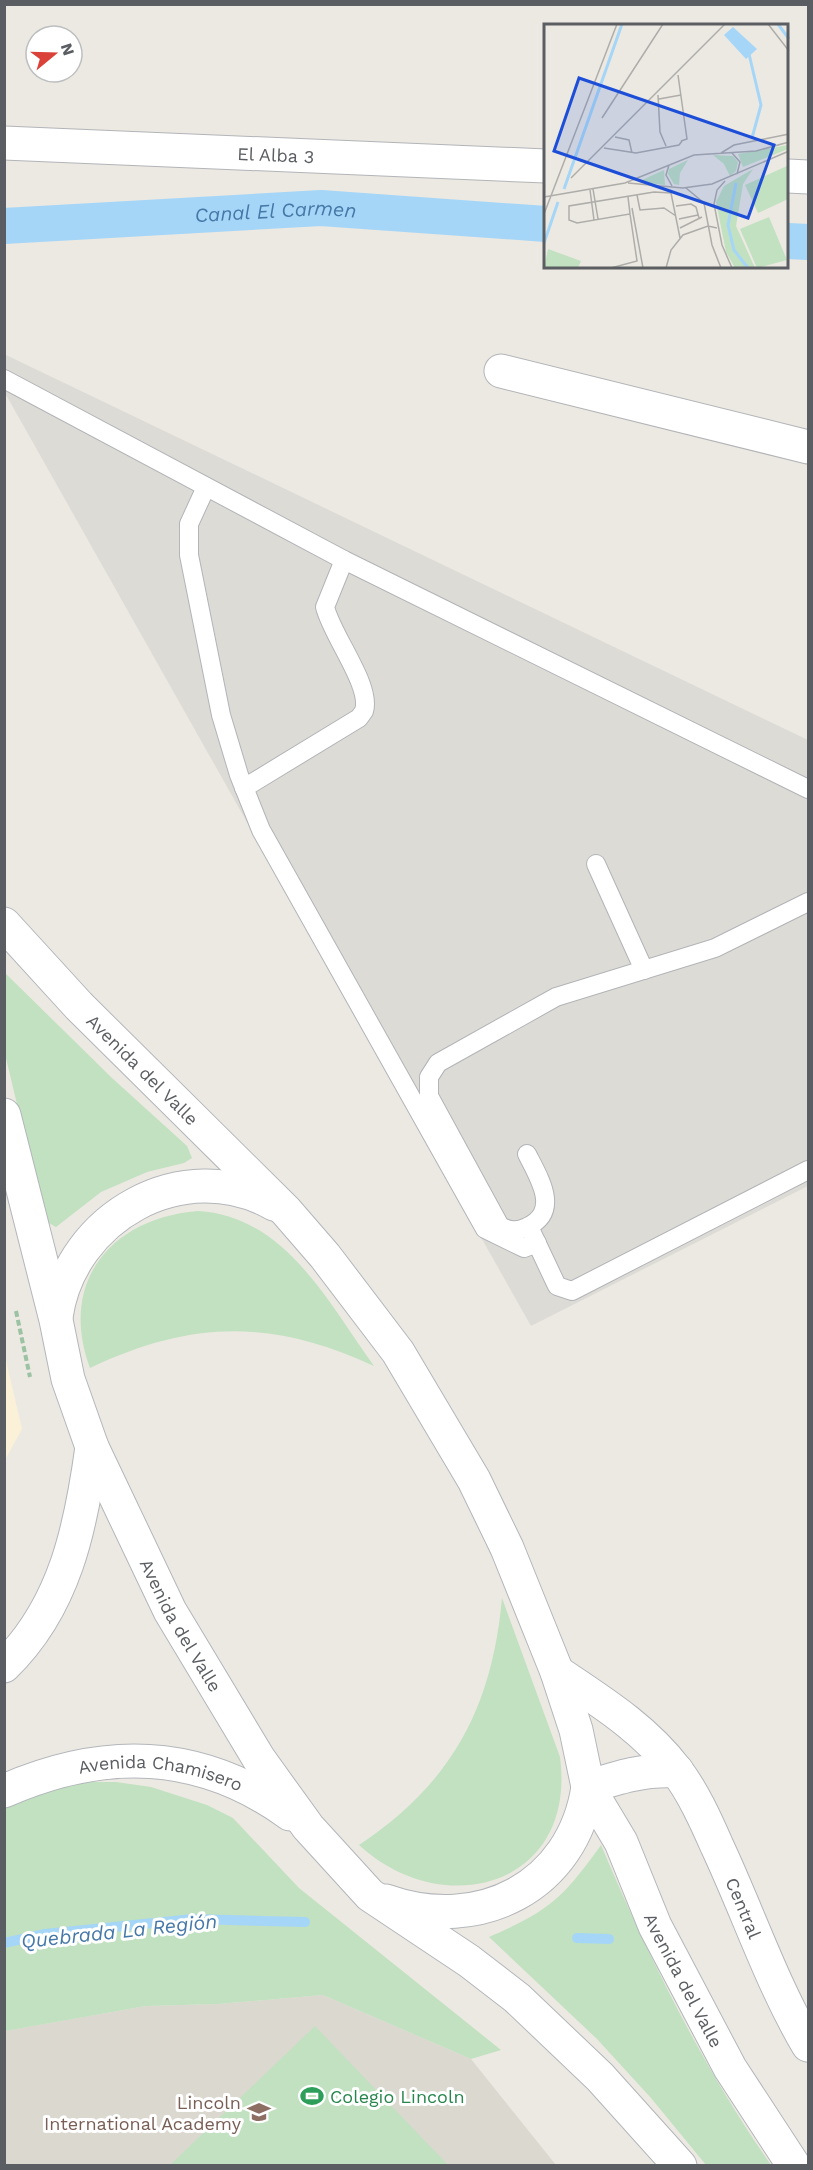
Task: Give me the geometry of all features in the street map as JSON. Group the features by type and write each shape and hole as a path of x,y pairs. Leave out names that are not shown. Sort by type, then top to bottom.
{"street":[{"name":"El Alba 3","path":"4,143 544,166"},
{"path":"789,176 808,177"},
{"path":"501,371 808,447"},
{"name":"Avenida del Valle","path":"4,924 79,1006 286,1211 363,1304 398,1352 438,1415 507,1548 557,1672 576,1730 588,1787 621,1842 655,1926 697,2010 764,2124 794,2166"},
{"name":"Avenida del Valle","path":"4,1115 56,1320 68,1379 92,1447 129,1530 181,1630 259,1759 308,1827 370,1895 517,1998 600,2077 680,2166"},
{"name":"Avenida del Valle","path":"56,1320 64,1283 82,1249 106,1222 143,1200 184,1188 207,1187 248,1194 286,1211"},
{"path":"4,1665 31,1635 46,1611 69,1561 84,1505 92,1447"},
{"name":"Central","path":"557,1672 625,1718 648,1738 677,1771 706,1823 780,1993 808,2045"},
{"name":"Avenida Chamisero","path":"4,1791 54,1772 84,1765 142,1759 170,1762 215,1774 254,1790 308,1827"},
{"path":"588,1787 647,1771 677,1771"},
{"name":"Avenida del Valle","path":"370,1895 423,1910 450,1911 477,1907 513,1896 538,1881 560,1857 584,1814 588,1787"}],"lane":[{"path":"4,379 344,560 808,789"},
{"path":"206,488 189,524 189,555 221,715 244,788 261,830 484,1229 524,1248 540,1219 546,1196 526,1154"},
{"path":"244,788 359,718 364,711 364,692 336,637 325,607 344,560"},
{"path":"596,864 644,970"},
{"path":"532,1235 500,1226 429,1096 429,1077 433,1069 438,1063 556,997 715,948 808,902"},
{"path":"532,1235 557,1286 572,1291 808,1170"}],"path":[{"path":"14,1301 31,1380"}],"shaded area":[{"path":"4,354 808,740 808,1186 531,1326 5,393"},
{"path":"4,1352 22,1429 5,1460 4,1460"},
{"name":"Lincoln International Academy","path":"323,1995 471,2059 556,2165 5,2165 4,2031 146,2006 218,2004"}],"green space":[{"path":"4,972 112,1078 187,1146 192,1158 184,1163 147,1172 101,1192 56,1227 45,1221 5,1054"},
{"path":"198,1211 229,1216 256,1228 280,1245 321,1290 374,1366 301,1340 266,1333 232,1331 198,1334 163,1341 127,1352 90,1368 82,1337 81,1308 87,1282 99,1260 117,1241 140,1226 167,1216"},
{"path":"502,1598 560,1757 560,1801 548,1836 526,1862 498,1879 464,1885 429,1882 393,1869 359,1845 419,1796 462,1740 489,1674 497,1638"},
{"path":"81,1782 116,1782 151,1787 207,1805 233,1818 299,1888 501,2050 471,2059 323,1995 218,2004 146,2006 5,2031 4,1807 46,1787"},
{"path":"601,1845 657,1969 699,2050 771,2165 706,2165 651,2098 597,2039 489,1937 526,1919 553,1901 565,1891"},
{"name":"Colegio Lincoln","path":"315,2026 448,2165 170,2165"}],"waterway":[{"name":"Canal El Carmen","path":"4,226 321,208 544,224"},
{"name":"Canal El Carmen","path":"789,241 808,242"},
{"name":"Quebrada La Región","path":"4,1943 45,1934 193,1919 305,1922"},
{"name":"Quebrada La Región","path":"577,1938 609,1939"}],"place":[{"name":"Colegio Lincoln","path":"312,2096"},
{"name":"Lincoln International Academy","path":"259,2112"}]}
